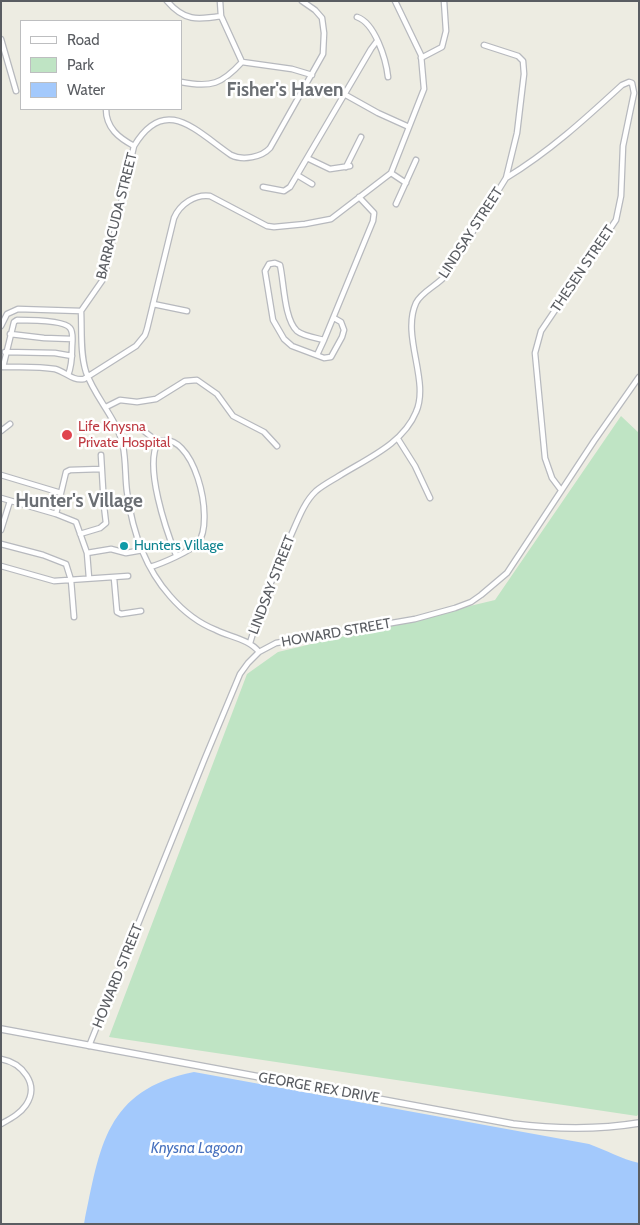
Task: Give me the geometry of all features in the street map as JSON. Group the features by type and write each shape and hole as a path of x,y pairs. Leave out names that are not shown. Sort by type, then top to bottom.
{"street":[{"path":"166,1 175,11 187,17 200,19 221,16"},
{"path":"220,1 221,16 242,62"},
{"name":"BARRACUDA STREET","path":"82,311 104,278 134,146 140,136 150,126 164,119 173,119 184,123 235,157 246,158 261,155 270,148 323,54 324,25 319,14 302,1"},
{"path":"3,367 50,369 68,374 76,380 88,378 136,346 147,329 171,226 176,212 187,202 205,195 210,196 270,227 315,223 331,219 391,173 424,89 421,58 395,1"},
{"path":"421,58 442,47 446,31 444,1"},
{"path":"357,17 367,22 377,41 386,62 388,77"},
{"path":"1,39 16,91"},
{"path":"263,188 287,190 298,175 370,49 377,41"},
{"name":"LINDSAY STREET","path":"250,643 269,585 308,500 321,487 398,439 416,414 420,398 413,342 413,317 416,304 419,298 438,284 446,275 506,178 517,133 524,64 518,56 484,45"},
{"path":"242,62 292,69 312,75"},
{"path":"182,82 203,85 216,83 224,80 242,62"},
{"name":"THESEN STREET","path":"506,178 529,164 575,129 622,85 629,82 632,83 634,97 623,146 621,196 616,220 541,330 535,352 545,458 552,478 561,490"},
{"path":"344,94 378,113 409,127"},
{"path":"106,110 107,121 114,132 120,139 134,146"},
{"path":"307,158 327,169 348,166 361,137"},
{"path":"396,204 416,160"},
{"path":"391,173 406,183"},
{"path":"298,175 312,184"},
{"path":"317,356 374,219 374,213 359,197"},
{"path":"324,340 300,333 295,328 290,320 280,265 275,263 269,264 265,274 275,324 289,345 317,356 331,357 344,330 344,325 334,318"},
{"path":"153,304 187,311"},
{"path":"1,326 7,314 18,309 82,311 83,361 88,378 117,428 123,447 127,492 131,511 150,567 169,596 190,616 215,630 250,643 259,652"},
{"path":"1,373 15,320 64,323 70,328 72,356 68,374"},
{"path":"10,334 44,338 72,338"},
{"path":"6,352 55,353 72,356"},
{"name":"HOWARD STREET","path":"89,1046 235,685 244,669 259,652 276,643 378,626 447,611 471,602 493,586 507,573 561,490 639,377"},
{"path":"106,407 120,400 137,402 156,400 185,381 197,380 217,394 234,416 264,432 277,446"},
{"path":"1,431 10,424"},
{"path":"140,428 158,442"},
{"path":"398,439 415,466 430,498"},
{"path":"150,567 162,564 176,555 193,548 200,540 203,530 203,498 199,480 182,448 171,440 163,440 158,442 154,451 155,482 157,496 176,555"},
{"path":"80,534 100,528 106,523 101,455"},
{"path":"56,514 68,470 101,469"},
{"path":"1,475 61,493"},
{"path":"1,498 56,514 76,522 87,553 89,578"},
{"path":"1,530 10,501"},
{"path":"1,544 62,561 68,566 72,580 74,617"},
{"path":"87,553 111,549 126,552 143,550"},
{"path":"1,566 50,580 128,576"},
{"path":"114,578 117,612 121,614 141,611"},
{"name":"GEORGE REX DRIVE","path":"1,1030 513,1124 560,1128 600,1128 630,1125 639,1122"},
{"path":"1,1059 16,1064 22,1069 30,1084 30,1094 23,1109 1,1124"}],"green space":[{"path":"621,416 639,433 639,1113 637,1116 109,1037 247,674 278,652 495,600"}],"water":[{"name":"Knysna Lagoon","path":"194,1072 589,1144 639,1163 639,1224 84,1224 95,1170 102,1147 112,1126 124,1108 142,1093 164,1081"}],"place":[{"name":"Life Knysna Private Hospital","path":"67,435"},
{"name":"Hunters Village","path":"124,546"}],"district":[{"name":"Fisher's Haven","path":"285,90"},
{"name":"Hunter's Village","path":"79,501"}]}
